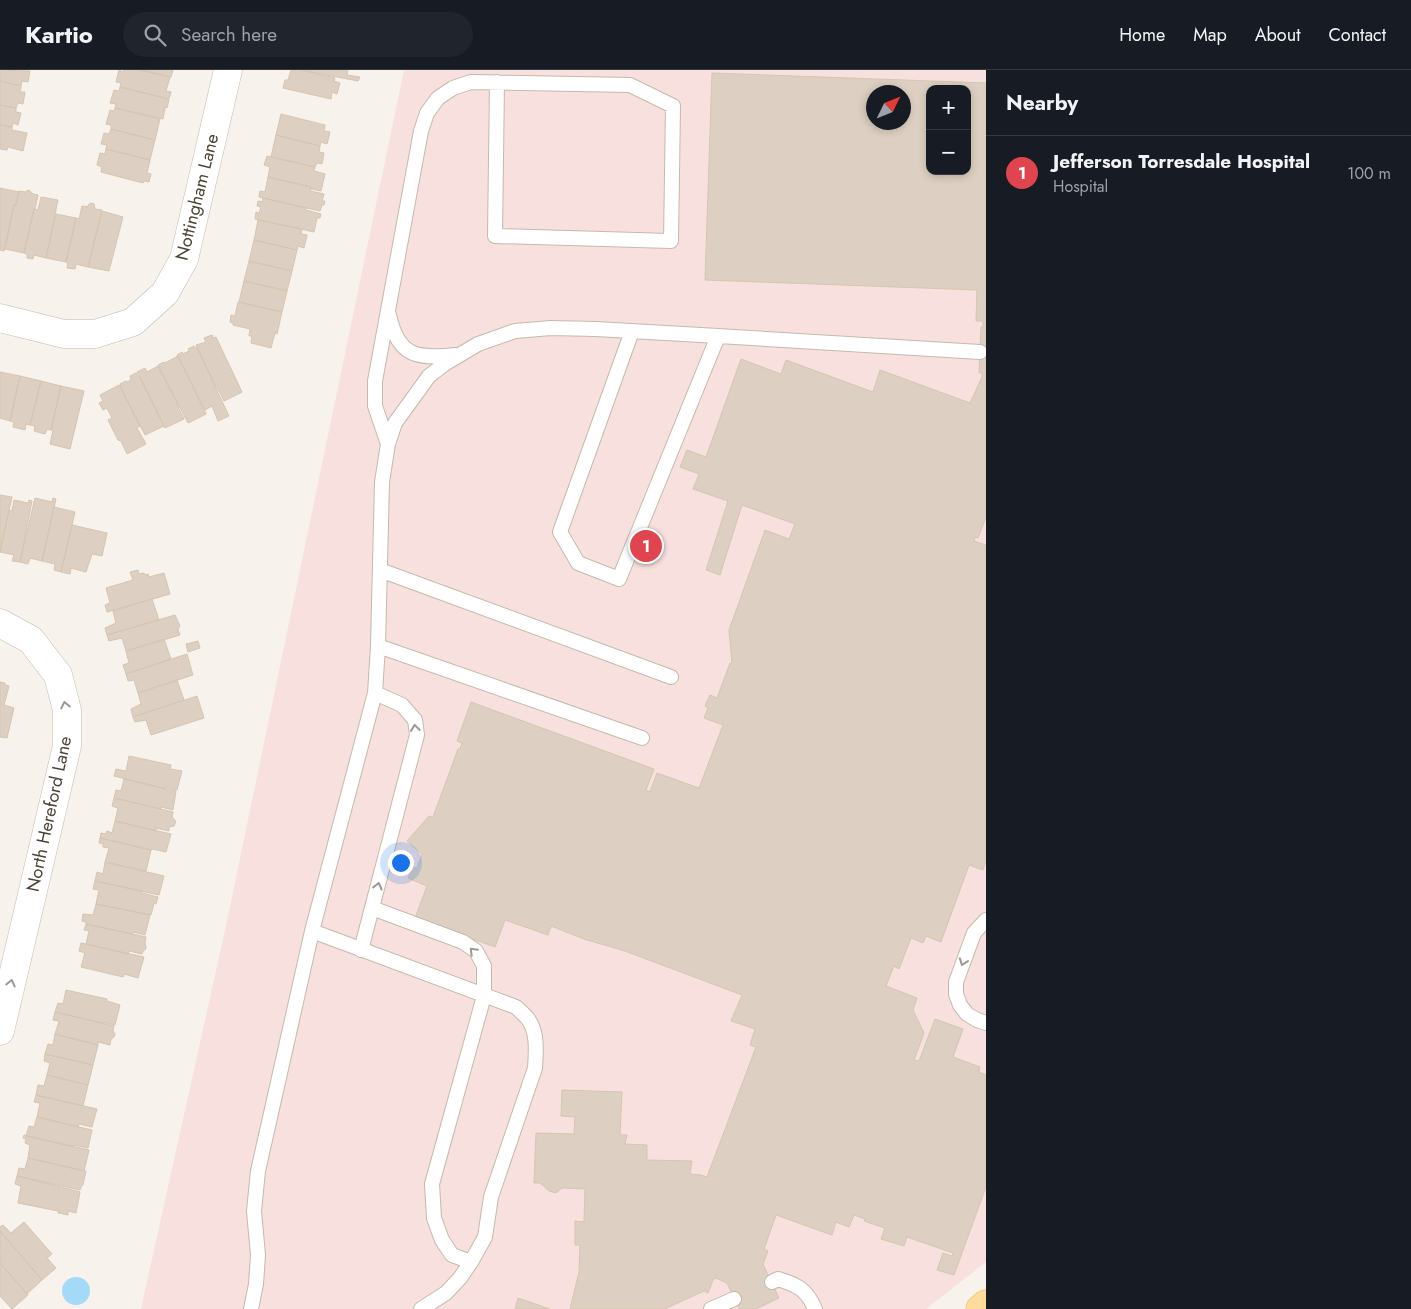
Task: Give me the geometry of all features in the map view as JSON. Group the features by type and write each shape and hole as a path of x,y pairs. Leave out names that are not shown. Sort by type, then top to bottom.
{"main road":[{"path":"980,1309 986,1304"}],"street":[{"name":"Nottingham Lane","path":"0,318 64,334 96,334 133,322 164,293 184,259 228,70"},
{"name":"North Hereford Lane","path":"0,623 31,640 58,675 67,710 67,746 0,1031"}],"lane":[{"path":"388,444 375,406 375,381 421,131 427,113 438,98 454,88 471,82 497,82 630,84 673,106 671,241 495,236 497,82"},
{"path":"387,309 391,327 403,347 424,357 461,354"},
{"path":"250,1309 256,1284 258,1255 254,1211 258,1171 312,932 375,694 382,482 388,444 395,423 429,376 478,344 515,331 551,328 632,331 980,352"},
{"path":"632,331 560,532 578,563 619,579 718,336"},
{"path":"380,570 671,677"},
{"path":"378,646 642,738"},
{"path":"362,950 416,735 415,720 402,704 375,694"},
{"path":"372,908 463,942 476,951 484,966 484,996 432,1184 434,1218 442,1240 452,1255 472,1262"},
{"path":"986,920 974,933 956,982 956,994 960,1005 967,1014 977,1020 986,1022"},
{"path":"312,932 516,1007 529,1020 534,1032 535,1068 491,1196 485,1237 472,1262 460,1278 446,1293 421,1309"},
{"path":"772,1282 778,1279 802,1289 810,1298 815,1309"},
{"path":"711,1309 734,1299"}],"shaded area":[{"path":"404,70 986,70 986,1262 926,1309 141,1309 227,921"}],"water":[{"path":"76,1277 86,1281 90,1291 86,1301 76,1305 66,1301 62,1291 66,1281"}],"building":[{"path":"0,70 30,71 28,82 22,81 21,86 0,81"},
{"path":"119,70 123,72 124,70 140,70 170,77 166,91 171,92 169,99 120,87 121,83 116,82"},
{"path":"140,70 173,70 171,77"},
{"path":"291,70 301,70 335,78 334,81 340,83 337,94 332,92 331,99 283,88"},
{"path":"301,70 348,70 347,75 360,77 358,81"},
{"path":"712,73 986,83 986,517 978,538 975,537 974,541 986,545 986,860 983,870 969,865 941,942 926,936 923,943 911,938 899,969 894,966 886,986 917,998 913,1010 924,1033 914,1060 919,1061 935,1019 963,1029 953,1057 980,1067 979,1072 986,1075 986,1187 954,1275 937,1270 943,1253 952,1256 953,1253 907,1237 904,1246 881,1239 885,1228 864,1221 865,1219 854,1215 849,1227 836,1222 832,1235 776,1215 764,1249 768,1251 763,1264 779,1298 756,1309 739,1309 727,1283 716,1278 713,1280 708,1293 704,1291 665,1309 570,1309 579,1272 580,1245 575,1245 575,1221 584,1222 585,1189 562,1188 556,1193 549,1191 540,1183 534,1183 536,1133 574,1134 575,1117 561,1116 562,1090 622,1092 620,1135 627,1135 625,1144 647,1145 647,1160 692,1161 690,1174 707,1177 756,1047 750,1045 755,1029 731,1021 742,995 625,951 584,939 551,926 548,935 505,920 495,947 415,918 427,886 408,878 413,867 417,868 422,854 407,841 429,816 433,817 458,749 460,749 462,743 457,741 471,702 654,769 646,790 650,792 657,773 699,788 723,725 704,718 708,708 705,706 710,695 717,698 730,663 732,664 729,630 765,530 789,539 795,524 742,505 720,575 706,570 728,501 693,489 699,474 680,467 687,450 706,457 741,359 781,374 786,360 873,392 880,370 970,403 982,377 982,373 979,373 981,327 983,327 983,321 976,321 977,290 705,280"},
{"path":"0,81 21,86 20,92 25,92 23,104 18,103 16,108 0,105"},
{"path":"120,87 169,100 167,108 163,107 165,109 163,119 115,108 116,104 110,103 114,90 119,91"},
{"path":"0,105 16,108 16,112 21,113 18,125 13,123 12,127 0,125"},
{"path":"115,108 160,119 155,140 111,129 111,125 106,124 110,110 114,111"},
{"path":"281,114 325,125 324,131 330,132 327,144 321,142 320,146 276,135"},
{"path":"0,125 27,133 23,151 8,147 7,150 0,149"},
{"path":"111,129 155,140 150,160 106,149 107,145 101,144 104,133 109,134"},
{"path":"276,135 320,146 319,152 324,153 322,164 317,163 315,167 271,157"},
{"path":"106,149 150,160 147,173 151,174 149,182 144,181 143,183 101,172 102,167 97,165 100,153 105,154"},
{"path":"267,156 315,167 314,171 325,174 321,191 268,177 270,167 264,165"},
{"path":"268,177 311,187 310,191 324,194 322,201 325,201 324,205 322,205 320,211 259,197 260,191 265,192"},
{"path":"0,188 19,192 16,205 14,205 4,251 0,250"},
{"path":"29,190 33,194 38,195 24,253 5,249 14,205 16,205 19,191 25,192"},
{"path":"41,197 58,200 46,258 34,255 33,259 27,258 27,254 24,253 34,209 38,210"},
{"path":"263,198 306,208 306,210 321,214 320,218 317,218 314,232 255,219 256,212 259,213 261,207 257,206 258,201 262,202"},
{"path":"91,203 94,204 95,209 102,210 88,267 76,264 75,269 67,268 68,263 66,262 76,218 79,219 82,206 88,207"},
{"path":"102,211 123,217 109,271 88,267"},
{"path":"56,214 76,218 66,262 46,258"},
{"path":"258,220 302,229 301,234 307,235 304,248 298,246 297,250 254,240"},
{"path":"254,240 297,250 292,271 249,261"},
{"path":"249,261 292,271 287,291 244,281"},
{"path":"244,281 287,291 282,312 239,302"},
{"path":"238,302 282,312 277,334 275,333 271,348 251,343 250,329 233,325 230,322 231,315 235,316"},
{"path":"212,335 213,338 216,337 242,392 224,401 196,345 206,342 204,338"},
{"path":"194,346 197,348 229,416 218,421 212,406 205,410 177,355 189,351 188,349"},
{"path":"178,356 206,414 188,423 158,365"},
{"path":"158,366 184,419 165,428 137,372 145,368 147,372"},
{"path":"0,372 20,376 10,421 0,418"},
{"path":"136,373 140,377 164,426 145,435 120,386 120,384 131,380 130,376"},
{"path":"20,376 41,381 30,425 26,424 25,430 13,427 14,422 10,421"},
{"path":"41,381 61,386 51,430 47,429 45,434 34,431 35,426 30,425"},
{"path":"119,385 140,426 137,428 146,444 127,454 108,420 112,418 107,408 103,410 99,403 103,401 100,395"},
{"path":"61,386 84,391 70,449 50,444 53,430 51,430"},
{"path":"0,495 12,497 0,552"},
{"path":"35,498 52,502 53,498 56,499 42,561 30,558 28,564 20,562"},
{"path":"14,500 28,503 29,500 32,501 20,562 12,561 14,555 0,552 9,510 12,511"},
{"path":"54,507 75,512 61,572 54,570 55,564 42,561"},
{"path":"72,525 107,533 102,556 92,554 86,572 71,568 70,574 61,572"},
{"path":"138,570 139,574 148,574 149,577 164,573 170,594 107,612 105,605 110,603 106,588 133,580 130,572"},
{"path":"152,599 159,620 107,635 105,628 116,623 113,611"},
{"path":"175,615 180,626 178,629 180,635 126,651 122,638 109,641 107,635"},
{"path":"164,639 171,659 126,674 123,665 129,663 126,651"},
{"path":"198,641 200,648 188,652 186,644"},
{"path":"187,654 193,675 138,693 134,680 128,681 126,674"},
{"path":"177,680 184,700 133,717 131,709 141,704 138,693"},
{"path":"0,682 9,686 4,705 14,708 7,738 0,737"},
{"path":"197,696 204,718 151,735 146,720 135,722 133,717"},
{"path":"129,756 171,765 170,769 182,771 177,790 114,776 116,769 126,771"},
{"path":"124,779 176,791 173,810 114,798 116,790 121,791"},
{"path":"114,798 173,812 172,817 176,821 174,826 169,827 169,831 156,828 156,831 115,821 118,808 112,806"},
{"path":"115,821 171,834 166,852 100,838 101,833 106,834 107,831 112,833"},
{"path":"100,838 151,850 146,871 105,862 109,848 103,847 103,844 99,843"},
{"path":"105,862 164,876 159,895 95,881 97,872 103,874"},
{"path":"95,881 142,891 142,893 158,897 156,904 154,903 151,915 96,904 99,890 93,889"},
{"path":"96,904 150,915 145,935 86,924 86,922 82,921 83,914 93,915"},
{"path":"86,924 146,937 146,949 142,954 129,951 128,954 86,944 89,931 84,930"},
{"path":"81,943 144,957 138,978 124,974 123,977 81,967 85,953 79,951"},
{"path":"66,990 107,999 107,1001 120,1005 115,1025 55,1012 58,1003 63,1004"},
{"path":"55,1012 114,1026 113,1031 115,1034 111,1039 110,1045 98,1042 98,1045 55,1034 59,1021 53,1020"},
{"path":"55,1034 98,1045 93,1065 45,1054 48,1044 53,1045"},
{"path":"45,1054 93,1065 88,1085 47,1075 50,1063 44,1061"},
{"path":"47,1075 88,1085 83,1106 36,1095 38,1085 44,1086"},
{"path":"36,1095 97,1109 92,1127 79,1124 78,1127 37,1117 40,1103 34,1102"},
{"path":"37,1117 92,1130 88,1148 74,1145 74,1147 26,1136 29,1126 34,1127"},
{"path":"24,1135 89,1150 84,1171 28,1158 30,1145 25,1143"},
{"path":"28,1158 86,1171 83,1185 80,1190 17,1176 19,1168 25,1169"},
{"path":"17,1176 80,1192 76,1213 68,1211 68,1215 58,1213 58,1211 18,1203 21,1186 15,1184"},
{"path":"24,1222 52,1254 47,1258 56,1268 42,1280 0,1231 0,1227 3,1225 11,1233"},
{"path":"0,1231 42,1280 27,1294 0,1263"},
{"path":"0,1263 28,1295 12,1309 0,1296"},
{"path":"518,1298 550,1309 515,1309"}],"place":[{"name":"Jefferson Torresdale Hospital","path":"646,546"}]}
